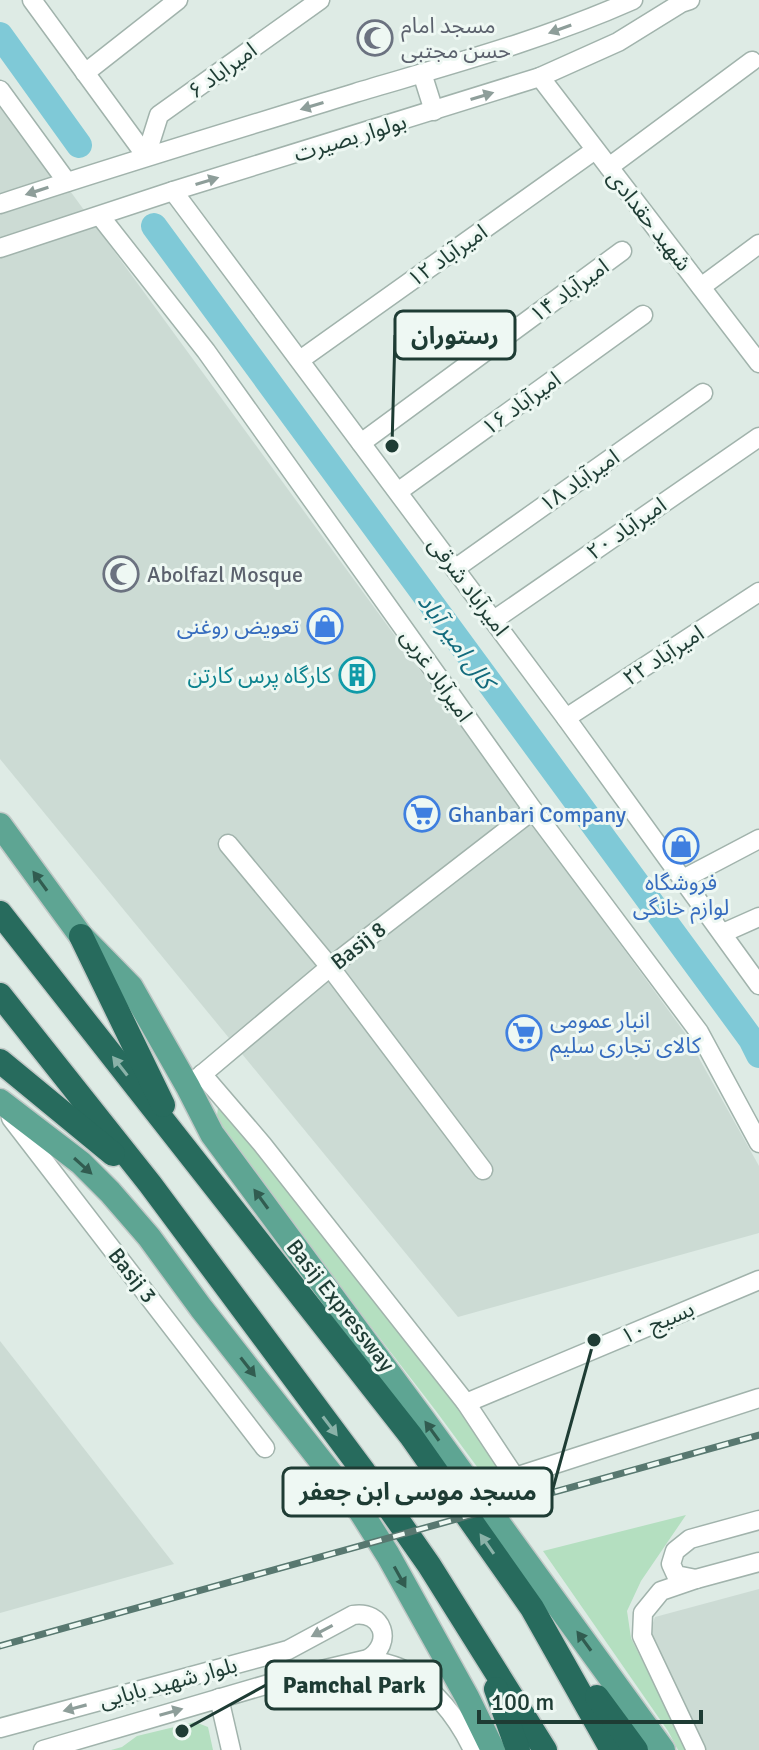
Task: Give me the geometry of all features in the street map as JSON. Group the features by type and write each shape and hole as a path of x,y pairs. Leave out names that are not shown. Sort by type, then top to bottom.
{"highway":[{"name":"Basij Expressway","path":"0,913 411,1436 532,1608 612,1750"},
{"path":"81,936 185,1150"},
{"path":"0,995 150,1184 364,1472 429,1565 545,1750"},
{"path":"0,1061 150,1184"},
{"path":"532,1608 636,1750"},
{"path":"478,1642 518,1750"}],"main road":[{"path":"0,825 81,936 131,987 195,1080 212,1134 663,1750"},
{"path":"0,1102 81,1163 110,1192 149,1237 361,1512 467,1697 493,1750"}],"street":[{"path":"85,73 178,0"},
{"name":"امیراباد ۶","path":"146,156 159,115 320,0"},
{"name":"بولوار بصیرت","path":"0,204 146,156 521,43 633,0"},
{"name":"بولوار بصیرت","path":"0,248 540,77 618,42 690,0"},
{"path":"40,3 85,73 146,156"},
{"path":"609,167 752,61"},
{"path":"422,73 434,111"},
{"name":"شهید حقدادی","path":"540,77 759,363"},
{"path":"0,90 67,182"},
{"name":"امیرآباد ۱۲","path":"300,360 595,150"},
{"name":"امیرآباد شرقی","path":"173,191 456,568 759,985"},
{"name":"امیرآباد غربی","path":"100,216 206,351 533,810 699,1032 759,1143"},
{"path":"701,287 759,244"},
{"name":"امیرآباد ۱۴","path":"361,443 622,251"},
{"name":"امیرآباد ۱۶","path":"399,491 643,315"},
{"name":"امیرآباد ۱۸","path":"456,568 703,393"},
{"name":"امیرآباد ۲۰","path":"494,620 759,437"},
{"name":"امیرآباد ۲۲","path":"566,718 759,592"},
{"name":"Basij 8","path":"195,1080 330,967 533,810"},
{"path":"683,879 759,839"},
{"path":"228,844 330,967 483,1170"},
{"path":"723,933 759,917"},
{"path":"195,1080 262,1144 466,1403 515,1477 759,1398"},
{"name":"Basij 3","path":"0,1102 265,1448"},
{"name":"بسیج ۱۰","path":"466,1403 759,1280"},
{"path":"696,1579 676,1575 671,1564 675,1551 690,1539 759,1520"},
{"path":"696,1750 642,1636 643,1613 661,1591 759,1562"},
{"name":"بلوار شهید بابایی","path":"0,1728 288,1650 353,1615 370,1616 382,1629 381,1647 368,1659 296,1676 43,1750"},
{"path":"368,1659 402,1669 439,1698 473,1750"},
{"path":"219,1698 231,1750"}],"shaded area":[{"path":"0,95 685,1033 759,1166 759,1233 458,1317 0,759"},
{"path":"0,1341 174,1564 0,1613"},
{"path":"759,1589 759,1750 706,1750 649,1635 655,1617"}],"green space":[{"path":"219,1100 516,1480 517,1492 500,1498 221,1132 216,1123"},
{"path":"686,1515 641,1581 627,1611 631,1638 687,1750 678,1750 543,1551"},
{"path":"195,1722 208,1727 213,1750 111,1750 122,1747 137,1736"}],"waterway":[{"name":"کال امیر آباد","path":"0,35 79,145"},
{"name":"کال امیر آباد","path":"154,226 751,1039 759,1055"}],"railway":[{"path":"0,1646 759,1435"}],"place":[{"name":"مسجد امام حسن مجتبی","path":"375,38"},
{"name":"رستوران","path":"392,446"},
{"name":"Abolfazl Mosque","path":"121,574"},
{"name":"تعویض روغنی","path":"325,626"},
{"name":"کارگاه پرس کارتن","path":"357,675"},
{"name":"Ghanbari Company","path":"422,814"},
{"name":"فروشگاه لوازم خانگی","path":"681,846"},
{"name":"انبار عمومی کالای تجاری سلیم","path":"524,1033"},
{"name":"مسجد موسی ابن جعفر","path":"594,1340"},
{"name":"Pamchal Park","path":"182,1731"}]}
